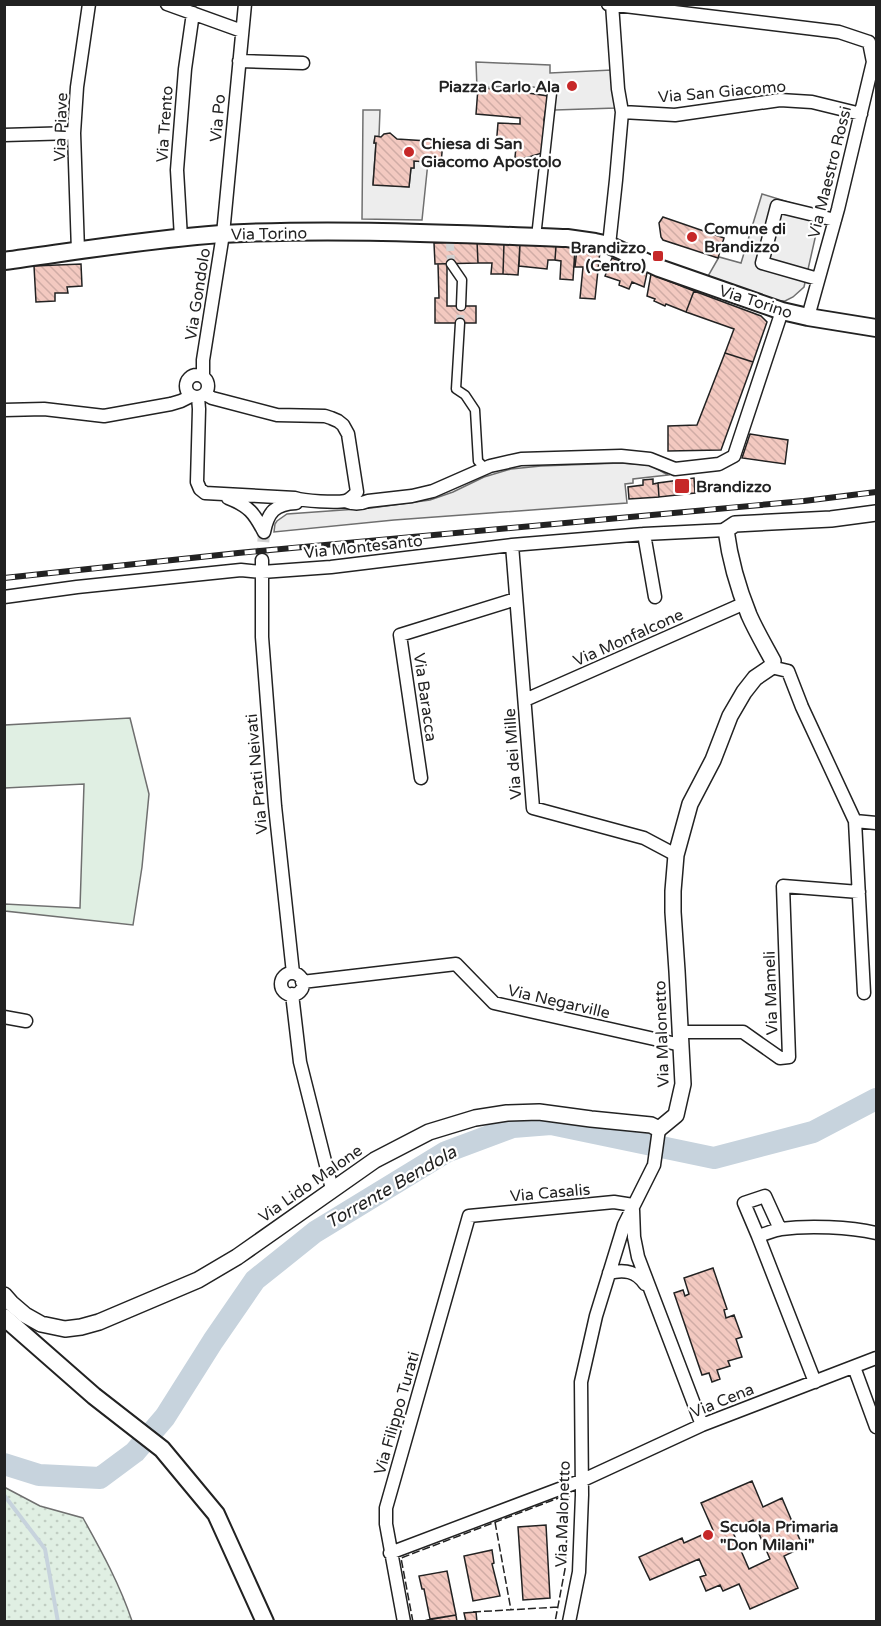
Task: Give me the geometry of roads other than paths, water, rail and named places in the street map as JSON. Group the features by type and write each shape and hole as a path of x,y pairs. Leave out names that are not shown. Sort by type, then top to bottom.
{"main road":[{"name":"Via Torino","path":"4,261 223,234 381,231 450,239 567,238 609,245 659,268 782,311 876,328"},
{"path":"4,1317 94,1396 162,1449 216,1514 262,1613 264,1622"}],"street":[{"name":"Via Piave","path":"78,251 74,133 77,87 88,4"},
{"path":"167,4 242,31"},
{"name":"Via Po","path":"223,234 244,4"},
{"path":"609,245 622,112 610,5 839,32 872,41"},
{"name":"Via Trento","path":"181,238 177,170 185,69 193,14"},
{"name":"Via Maestro Rossi","path":"808,317 861,114 873,62 872,41"},
{"path":"239,61 303,63"},
{"path":"536,237 552,93"},
{"name":"Via San Giacomo","path":"622,112 675,115 780,100 812,102 861,114"},
{"path":"4,135 74,133"},
{"path":"818,279 762,263 777,206 835,220"},
{"name":"Via Gondolo","path":"4,410 44,409 104,416 171,405 196,388 203,360 223,234"},
{"path":"451,264 462,280 461,306"},
{"path":"219,494 238,501 251,510 264,532 268,516 278,506 305,501 363,503 412,496 433,491 485,468 521,459 621,456 650,459 675,469 719,464 734,456 782,311"},
{"path":"460,323 456,389 465,395 475,410 478,461 485,468"},
{"path":"196,388 212,398 277,415 325,416 338,421 344,425 348,434 357,492 369,501"},
{"path":"196,388 199,409 197,482 200,489 219,494 295,498 305,501"},
{"path":"345,501 357,492"},
{"path":"864,993 855,821 802,707 788,671 771,667 773,661 749,616 735,576 726,530 735,524 831,519 876,513"},
{"name":"Via Montesanto","path":"4,597 76,586 262,566 331,567 512,545 726,530"},
{"path":"644,534 655,597"},
{"name":"Via dei Mille","path":"512,545 533,808 644,838 676,855"},
{"name":"Via Prati Neivati","path":"262,566 262,637 271,756 298,978"},
{"name":"Via Baracca","path":"421,778 400,635 516,599"},
{"name":"Via Monfalcone","path":"525,700 745,603"},
{"name":"Via Malonetto","path":"569,1622 579,1572 583,1480 581,1382 596,1316 624,1225 654,1165 658,1133 676,1115 683,1084 672,912 676,855 690,804 713,760 730,716 755,678 771,667"},
{"path":"855,821 876,823"},
{"name":"Via Mameli","path":"680,1038 743,1032 780,1058 789,1057 783,886 859,892"},
{"name":"Via Negarville","path":"298,978 456,964 494,1003 680,1038"},
{"path":"284,977 298,978 301,989 296,994 292,994 286,992 281,984 284,977"},
{"path":"292,994 300,1062 332,1189"},
{"path":"4,1017 26,1021"},
{"name":"Via Lido Malone","path":"4,1295 25,1316 41,1324 65,1329 99,1322 198,1280 237,1257 375,1160 429,1132 475,1118 507,1113 539,1112 651,1125 658,1133"},
{"path":"780,1229 765,1196 744,1203 815,1382"},
{"name":"Via Casalis","path":"469,1216 614,1202 633,1205"},
{"path":"633,1205 632,1221 638,1257 702,1425"},
{"name":"Via Filippo Turati","path":"404,1622 390,1553 386,1508 469,1216"},
{"path":"758,1236 780,1229 814,1228 876,1233"},
{"path":"609,1273 621,1270 635,1273 651,1293"},
{"name":"Via Cena","path":"390,1553 583,1480 702,1425 876,1358"},
{"path":"854,1367 876,1427"}],"waterway":[{"name":"Torrente Bendola","path":"4,1464 39,1475 100,1478 135,1452 165,1417 255,1280 315,1232 446,1152 513,1127 551,1124 714,1158 813,1132 876,1099"},
{"path":"4,1495 45,1549 58,1622"}],"tunnel":[{"path":"450,243 451,264"},
{"path":"460,323 461,306"},
{"path":"262,560 264,532"}],"railway":[{"path":"4,578 238,553 804,501 876,492"}],"place":[{"name":"Piazza Carlo Ala","path":"572,86"},
{"name":"Chiesa di San Giacomo Apostolo","path":"409,152"},
{"name":"Comune di Brandizzo","path":"692,237"},
{"name":"Brandizzo (Centro)","path":"658,256"},
{"name":"Brandizzo","path":"682,486"},
{"name":"Scuola Primaria \"Don Milani\"","path":"708,1535"}]}
